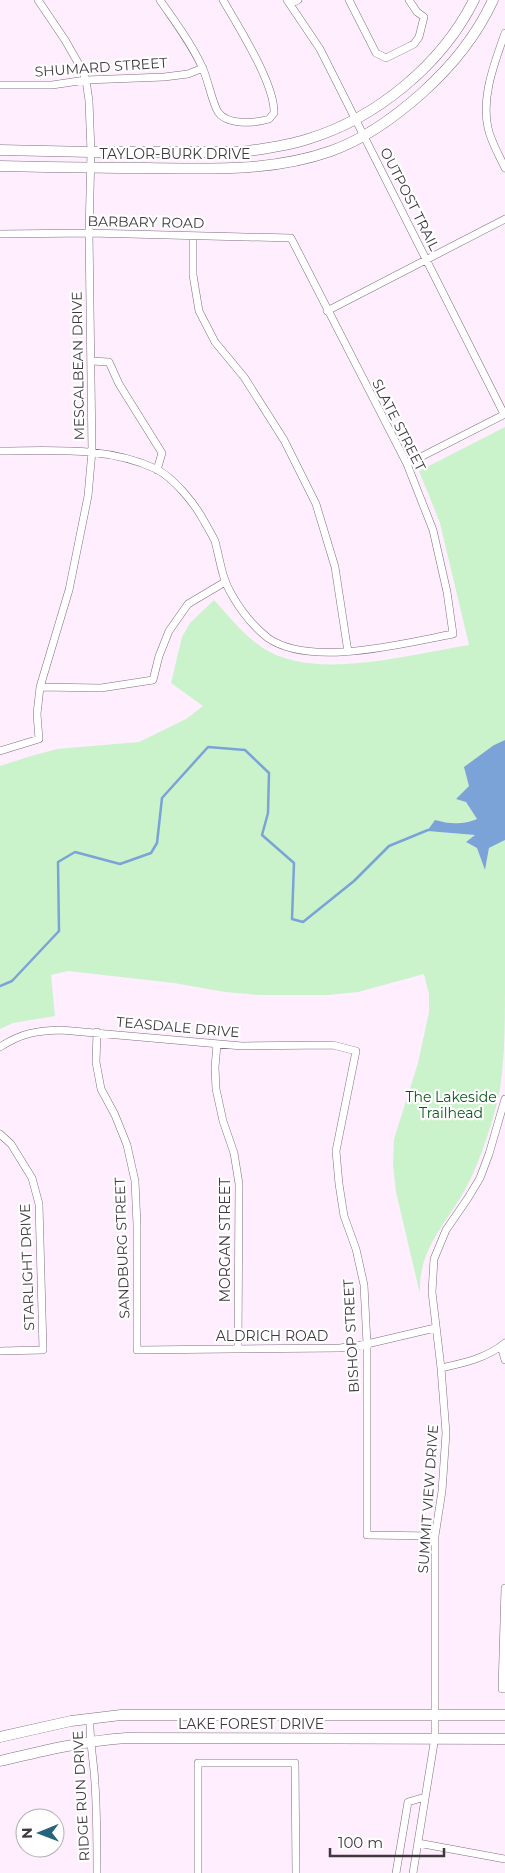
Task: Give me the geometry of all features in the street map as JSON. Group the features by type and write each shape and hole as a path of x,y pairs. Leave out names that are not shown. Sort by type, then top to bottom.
{"street":[{"name":"MESCALBEAN DRIVE","path":"0,751 39,739 37,714 40,687 69,590 88,496 92,451 89,233 91,152 89,101 86,80 75,56 38,0"},
{"path":"160,0 184,35 202,68 218,112 226,118 237,122 264,121 269,119 274,113 271,93 250,46 223,0"},
{"path":"288,2 298,0"},
{"path":"349,0 376,53 382,58 389,58 414,44 420,37 424,17 417,12 409,0"},
{"name":"TAYLOR-BURK DRIVE","path":"0,150 219,152 262,149 308,139 356,120 404,86 431,62 458,28 474,0"},
{"name":"TAYLOR-BURK DRIVE","path":"0,166 224,169 260,167 310,158 344,146 364,136 407,106 443,72 472,36 493,0"},
{"name":"OUTPOST TRAIL","path":"288,2 320,49 504,414"},
{"path":"505,33 491,76 487,119 492,142 505,168"},
{"name":"SHUMARD STREET","path":"0,84 52,85 86,80 164,77 188,74 202,68"},
{"path":"327,311 505,219"},
{"name":"BARBARY ROAD","path":"0,234 89,233 290,238"},
{"path":"0,452 92,451 130,460 157,470 172,482 196,508 214,540 225,582 232,596 249,620 269,638 282,645 305,651 348,652 335,567 316,504 284,440 244,377 215,342 200,311 192,275 193,236"},
{"name":"SLATE STREET","path":"290,238 407,464 433,530 447,592 453,634 348,652"},
{"path":"91,361 109,362 119,384 162,453 157,470"},
{"path":"407,464 504,414"},
{"path":"40,687 101,688 153,680 159,656 169,631 188,604 225,582"},
{"name":"TEASDALE DRIVE","path":"0,1047 15,1037 35,1030 61,1030 217,1045 333,1045 356,1051"},
{"name":"SANDBURG STREET","path":"97,1032 96,1062 101,1090 115,1115 127,1145 135,1180 137,1350"},
{"name":"MORGAN STREET","path":"217,1045 216,1089 223,1121 234,1153 239,1184 238,1349"},
{"name":"BISHOP STREET","path":"356,1051 336,1151 338,1184 344,1216 356,1249 364,1285 367,1344 367,1535 435,1536"},
{"name":"SUMMIT VIEW DRIVE","path":"413,1873 435,1737 435,1536 442,1491 446,1433 442,1368 435,1328 432,1292 434,1259 446,1230 480,1178 505,1099"},
{"name":"STARLIGHT DRIVE","path":"0,1134 11,1144 32,1178 39,1204 43,1350 0,1351"},
{"name":"ALDRICH ROAD","path":"137,1350 340,1348 367,1344 435,1328"},
{"path":"442,1368 472,1361 503,1344 505,1360"},
{"path":"504,1689 505,1588"},
{"name":"LAKE FOREST DRIVE","path":"0,1737 90,1718 133,1714 505,1715"},
{"name":"RIDGE RUN DRIVE","path":"90,1718 90,1741 96,1788 98,1873"},
{"name":"LAKE FOREST DRIVE","path":"0,1761 90,1741 132,1738 435,1737 505,1739"},
{"path":"198,1873 198,1764 294,1764 296,1873"},
{"path":"396,1873 408,1802 425,1797"},
{"path":"418,1843 505,1859"}],"green space":[{"name":"The Lakeside Trailhead","path":"505,427 505,740 494,745 470,786 466,802 477,819 456,823 435,820 427,831 476,835 466,842 477,848 485,869 489,848 505,840 505,1024 502,1076 495,1112 482,1152 467,1186 429,1249 421,1277 420,1294 396,1192 393,1164 394,1139 418,1063 429,1012 429,994 424,974 358,992 328,995 260,995 68,971 51,975 55,1016 13,1023 0,1029 0,766 57,749 139,742 186,719 203,706 171,683 182,637 190,623 214,600 243,632 263,648 284,658 309,663 364,663 469,645 440,523 419,471"}],"water":[{"path":"505,740 505,840 489,848 485,870 477,848 466,842 475,835 427,831 435,820 456,823 477,819 466,802 456,799 469,786 464,767 494,745"}],"waterway":[{"path":"0,986 12,981 59,931 58,862 75,852 120,864 151,853 157,843 162,798 208,747 245,750 269,773 268,813 262,835 294,863 292,919 303,922 354,881 389,846 428,830"}]}
